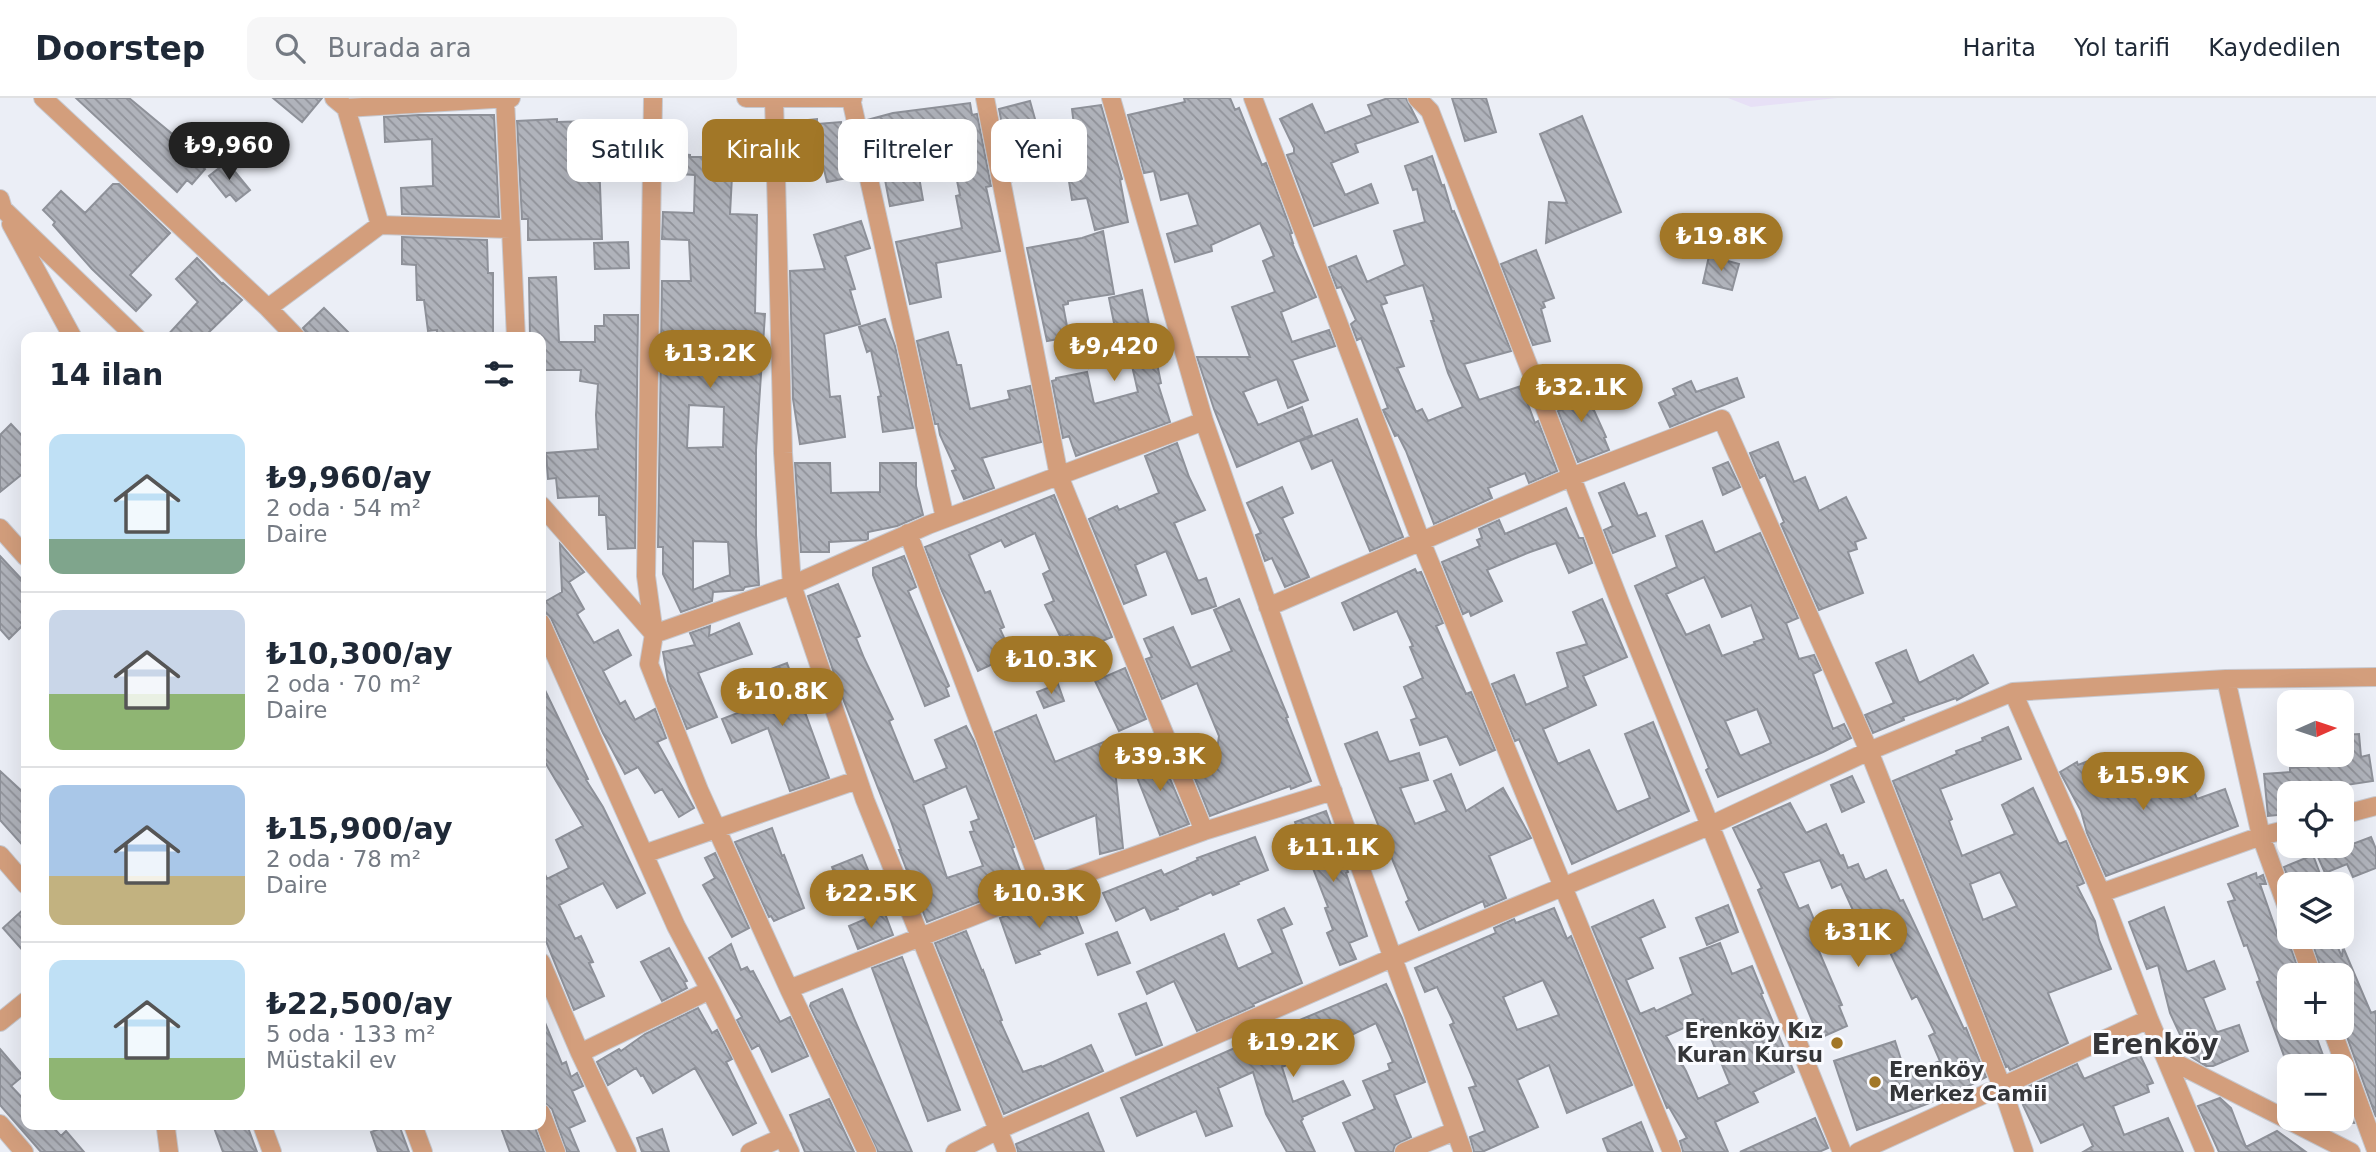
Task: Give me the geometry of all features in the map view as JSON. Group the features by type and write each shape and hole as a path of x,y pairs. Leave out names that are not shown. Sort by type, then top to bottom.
{"street":[{"path":"43,98 291,332"},
{"path":"505,98 516,332"},
{"path":"380,225 340,103 511,98"},
{"path":"653,98 646,576 654,634 649,664 716,828 867,1152"},
{"path":"746,98 852,98 945,518"},
{"path":"985,98 1059,476 1204,831"},
{"path":"1111,98 1204,421 1392,958 1463,1152"},
{"path":"1253,98 1421,541 1672,1152"},
{"path":"1416,98 1430,111 1709,826 1842,1152"},
{"path":"774,99 783,453 792,585 857,780 1007,1152"},
{"path":"1,207 70,332"},
{"path":"1,207 131,332"},
{"path":"268,308 380,225 511,229"},
{"path":"1268,607 1571,477 1722,419 1869,751 2002,1087 2024,1152"},
{"path":"654,634 792,585 945,518 1204,421"},
{"path":"546,511 654,634"},
{"path":"0,528 21,551"},
{"path":"908,533 1042,889"},
{"path":"546,634 676,926 786,1145 750,1152"},
{"path":"955,1152 998,1130 1392,958 1709,826 1869,751 2013,692 2226,679 2376,677"},
{"path":"2226,679 2261,836 2277,880"},
{"path":"2013,692 2101,893 2149,1019 2205,1152"},
{"path":"644,854 857,780"},
{"path":"789,989 1042,889 1204,831 1333,791"},
{"path":"2354,812 2376,806"},
{"path":"2101,893 2277,832"},
{"path":"0,855 21,879"},
{"path":"546,979 627,1152"},
{"path":"580,1053 710,990"},
{"path":"0,1022 21,1005"},
{"path":"1858,1152 2149,1019"},
{"path":"2336,1040 2376,1150"},
{"path":"2166,1058 2351,1152"},
{"path":"0,1124 24,1152"},
{"path":"546,1126 556,1152"},
{"path":"166,1130 169,1152"},
{"path":"264,1130 272,1152"},
{"path":"414,1130 423,1152"},
{"path":"1404,1152 1455,1131"}],"shaded area":[{"path":"1728,98 1837,98 1751,107"}],"building":[{"path":"76,98 129,98 177,138 174,142 205,169 192,184 187,180 177,192"},
{"path":"273,98 322,98 302,122"},
{"path":"1184,98 1230,98 1235,110 1239,108 1262,165 1266,163 1292,233 1292,243 1316,297 1281,312 1292,342 1329,330 1335,346 1292,360 1308,400 1288,408 1277,379 1243,392 1258,425 1302,407 1312,435 1237,467 1197,357 1250,357 1232,307 1275,292 1263,261 1274,256 1260,223 1211,245 1212,251 1175,262 1167,234 1198,225 1188,193 1161,200 1154,171 1144,173 1128,115 1185,102"},
{"path":"1388,98 1406,98 1418,122 1355,144 1358,152 1331,163 1345,195 1371,184 1378,203 1314,226 1287,155 1294,153 1294,148 1280,119 1312,104 1325,133 1372,115 1368,105"},
{"path":"1452,98 1486,98 1496,132 1465,141"},
{"path":"1030,101 1035,119 1001,119 999,109"},
{"path":"970,103 972,115 977,114 991,186 986,187 1000,251 936,263 941,297 910,304 896,242 962,228 956,196 960,195 957,182 977,182 977,119 871,119 893,113"},
{"path":"1101,105 1122,179 1120,180 1128,222 1095,230 1087,198 1072,200 1069,182 1087,182 1087,119 1073,119 1072,109"},
{"path":"494,115 499,217 402,214 401,188 433,186 432,139 385,142 384,117"},
{"path":"1582,116 1621,212 1546,243 1549,202 1567,203 1540,134"},
{"path":"557,119 557,122 567,122 567,182 600,182 602,239 528,240 528,219 522,219 517,121"},
{"path":"838,122 838,180 827,182 824,169 824,123"},
{"path":"688,155 702,157 702,182 732,182 730,214 757,215 755,313 765,314 756,450 759,585 745,587 743,590 713,592 712,601 681,612 663,574 663,547 658,547 662,281 691,281 689,240 662,239 663,212 694,213 695,175 688,175","holes":["689,405 724,407 723,447 687,448","693,541 728,542 730,575 693,590"]},
{"path":"1432,156 1452,212 1454,211 1511,351 1464,364 1479,400 1521,386 1557,471 1529,483 1525,473 1488,488 1492,498 1434,524 1406,451 1398,435 1395,436 1383,410 1388,408 1361,338 1357,340 1351,324 1356,320 1341,287 1337,288 1329,267 1356,256 1367,282 1405,265 1394,231 1425,222 1417,189 1413,190 1405,166","holes":["1423,285 1434,321 1431,321 1448,373 1463,407 1428,421 1422,409 1416,412 1397,368 1404,366 1381,305 1387,303 1384,296"]},
{"path":"227,162 250,190 236,201 230,194 226,197 209,176"},
{"path":"885,182 920,182 923,200 890,206"},
{"path":"113,184 119,184 170,233 130,275 151,295 136,311 92,269 43,210 61,191 85,213"},
{"path":"861,221 870,248 845,256 855,289 850,290 860,324 824,334 830,397 840,396 845,437 800,444 793,399 790,271 825,269 814,235"},
{"path":"1103,231 1114,294 1068,301 1068,304 1063,305 1069,337 1047,341 1027,248 1082,238"},
{"path":"402,237 487,240 488,273 493,273 493,332 428,331 424,300 417,300 416,265 402,264"},
{"path":"628,242 629,268 595,269 594,243"},
{"path":"1536,250 1554,298 1543,302 1545,307 1541,309 1550,341 1533,345 1501,264"},
{"path":"1709,256 1739,264 1732,290 1703,283"},
{"path":"197,258 242,300 209,332 170,332 198,302 176,279"},
{"path":"556,277 559,342 595,342 595,326 604,326 604,315 638,315 635,548 608,549 606,515 599,515 599,496 558,498 556,478 548,479 546,453 598,449 598,384 580,381 581,370 546,370 546,332 530,332 529,278"},
{"path":"1142,290 1161,383 1158,384 1170,422 1076,456 1069,436 1063,438 1052,381 1087,372 1094,404 1138,392 1130,357 1089,368 1080,339 1115,328 1109,298"},
{"path":"324,308 348,332 305,332 303,328"},
{"path":"885,319 895,346 913,428 883,432 878,397 881,396 871,350 867,352 859,327"},
{"path":"948,332 957,365 961,365 970,409 1010,399 1008,391 1030,386 1041,442 982,458 994,488 964,499 952,471 956,470 940,435 938,424 935,424 917,341"},
{"path":"1737,378 1744,397 1670,427 1659,403 1676,395 1673,389 1691,381 1696,392"},
{"path":"1576,383 1581,400 1588,397 1609,450 1578,462 1558,411 1564,409 1558,388"},
{"path":"1357,419 1403,537 1370,551 1332,460 1312,469 1300,441"},
{"path":"11,424 21,435 21,475 0,492 0,435"},
{"path":"1778,442 1794,482 1805,477 1819,511 1846,497 1866,538 1855,542 1857,549 1848,552 1863,593 1819,610 1781,524 1784,522 1765,475 1760,478 1750,453"},
{"path":"1177,443 1205,510 1174,523 1198,581 1206,578 1216,606 1192,614 1166,551 1135,565 1146,595 1124,604 1089,519 1117,506 1119,510 1159,493 1145,456"},
{"path":"1728,462 1740,487 1723,495 1713,468"},
{"path":"795,463 830,463 831,493 880,492 880,463 916,463 916,486 923,515 897,526 868,532 866,540 829,542 829,552 801,552"},
{"path":"1624,483 1638,516 1646,513 1655,536 1613,553 1604,530 1613,526 1599,493"},
{"path":"1282,487 1293,513 1282,518 1309,577 1285,587 1272,558 1265,561 1256,535 1261,533 1247,503"},
{"path":"1054,495 1112,637 1078,651 1070,634 1061,638 1045,605 1054,601 1043,574 1050,570 1035,533 1005,547 1001,540 969,555 985,593 990,591 1004,627 1000,629 1012,655 978,671 925,547"},
{"path":"1566,508 1579,538 1583,538 1592,563 1569,573 1556,543 1530,552 1487,570 1502,601 1471,616 1469,611 1463,614 1442,562 1480,546 1477,540 1482,538 1479,529 1499,520 1505,534"},
{"path":"1702,521 1715,553 1760,533 1798,618 1786,623 1799,659 1814,655 1821,670 1813,674 1833,729 1844,724 1851,738 1718,797 1706,770 1709,768 1635,586 1677,567 1666,536","holes":["1704,577 1722,617 1751,605 1764,639 1722,656 1709,625 1686,635 1666,594","1757,709 1771,743 1740,756 1725,721"]},
{"path":"560,544 584,572 569,582 584,609 577,614 594,643 618,630 631,655 603,671 620,704 625,701 635,720 655,709 666,738 657,742 694,808 679,817 662,789 655,793 638,767 625,774 603,733 551,618 546,613 546,601 562,592"},
{"path":"0,556 21,579 21,627 9,639 0,629"},
{"path":"904,556 916,587 908,591 949,686 946,688 949,696 925,706 873,575 873,568"},
{"path":"1415,569 1417,573 1421,572 1443,623 1436,626 1466,694 1471,692 1495,750 1460,765 1447,736 1420,745 1411,720 1417,718 1404,687 1423,678 1410,647 1413,646 1397,611 1354,630 1342,603"},
{"path":"838,584 860,636 856,638 864,658 893,719 889,721 914,782 947,768 935,740 966,726 1014,847 1012,848 1025,884 927,922 840,691 808,596","holes":["966,786 979,819 971,822 974,831 970,832 983,866 947,878 923,805"]},
{"path":"1239,599 1288,717 1286,718 1311,781 1291,789 1290,786 1210,816 1189,764 1217,750 1219,736 1197,683 1162,699 1146,659 1152,657 1144,639 1173,627 1191,668 1232,651 1214,610"},
{"path":"1602,599 1627,657 1583,676 1596,705 1543,729 1558,764 1589,750 1617,812 1650,798 1625,734 1653,722 1689,811 1572,864 1519,739 1515,741 1492,684 1514,675 1526,705 1568,687 1557,653 1587,644 1573,612"},
{"path":"739,623 752,654 698,673 717,717 687,729 668,681 663,652 695,645 690,633 710,626 709,636"},
{"path":"1906,650 1919,683 1973,655 1988,683 1957,700 1956,698 1903,717 1904,720 1873,733 1865,715 1894,703 1876,663"},
{"path":"787,663 829,778 790,791 768,728 732,743 722,719 766,702 755,675"},
{"path":"1125,668 1146,719 1119,731 1095,681"},
{"path":"1058,684 1064,701 1044,708 1037,692"},
{"path":"546,692 588,779 586,780 603,807 645,893 617,908 603,883 559,905 575,939 581,936 593,962 589,963 604,996 574,1010 546,941 546,877 547,879 569,868 556,840 583,826 546,764"},
{"path":"1036,715 1055,762 1106,741 1114,759 1123,848 1100,854 1096,815 1035,839 995,732"},
{"path":"2008,727 2021,759 1940,789 1962,856 2015,834 2002,805 2033,788 2059,844 2066,841 2084,883 2077,886 2095,921 2099,940 2111,969 2048,993 2068,1043 2010,1070 2006,1067 1893,781 1957,754 1956,751 1983,741 1982,738","holes":["2000,872 2017,906 1983,920 1970,884"]},
{"path":"1377,732 1389,762 1419,753 1428,780 1400,788 1415,824 1447,811 1434,781 1451,774 1466,811 1503,788 1531,838 1489,856 1506,898 1485,907 1483,901 1419,930 1345,744"},
{"path":"2354,734 2359,734 2361,757 2369,755 2373,781 2354,784 2354,781 2277,781 2277,815 2268,816 2264,774 2290,772 2290,768 2302,767 2354,767"},
{"path":"1158,750 1189,824 1160,835 1131,762"},
{"path":"2152,756 2163,781 2186,772 2197,799 2225,789 2238,826 2106,876 2087,833 2081,811 2060,772 2077,762 2078,765 2098,757 2103,771 2125,765 2126,767"},
{"path":"0,771 21,790 21,843 0,820"},
{"path":"1852,776 1864,802 1842,812 1831,785"},
{"path":"1790,803 1806,833 1826,824 1848,868 1858,864 1865,880 1886,870 1964,1029 1966,1028 1986,1077 1951,1095 1857,1130 1834,1061 1895,1041 1906,1075 1940,1061 1929,1036 1935,1033 1917,996 1912,999 1870,910 1856,917 1841,884 1832,888 1820,860 1783,873 1799,909 1808,905 1819,932 1812,935 1842,1005 1839,1006 1847,1026 1820,1038 1818,1035 1758,890 1762,888 1733,828"},
{"path":"1326,811 1367,936 1349,943 1356,959 1340,965 1327,933 1333,930 1325,908 1328,907 1295,822"},
{"path":"772,828 804,908 774,921 769,917 735,842"},
{"path":"1255,837 1268,870 1213,895 1211,892 1151,920 1145,907 1116,921 1103,893 1161,870 1164,875 1198,860 1197,858"},
{"path":"2371,837 2376,849 2376,868 2354,877 2354,872 2351,872 2347,864 2325,872 2318,858 2354,858 2354,843"},
{"path":"715,853 749,928 732,937 703,885 715,878 705,858"},
{"path":"862,855 872,880 842,892 832,867"},
{"path":"2306,858 2314,858 2319,872 2286,872 2284,867"},
{"path":"2256,873 2257,878 2263,875 2266,884 2260,884 2277,933 2277,949 2291,949 2296,963 2277,963 2277,1037 2247,945 2244,946 2228,902 2235,900 2228,884"},
{"path":"1653,900 1665,927 1640,938 1653,968 1626,980 1640,1014 1654,1008 1656,1011 1693,994 1680,958 1720,943 1732,974 1752,966 1794,1072 1753,1092 1758,1102 1715,1122 1728,1152 1683,1152 1680,1141 1687,1138 1669,1107 1667,1108 1592,927","holes":["1703,1019 1730,1084 1698,1099 1666,1036"]},
{"path":"1071,903 1083,933 1016,963 1000,918 1033,905 1037,916"},
{"path":"1728,905 1738,932 1707,945 1696,918"},
{"path":"2164,907 2187,972 2214,961 2225,989 2203,998 2216,1031 2239,1025 2248,1051 2213,1066 2206,1066 2190,1056 2170,1013 2158,965 2147,969 2129,922"},
{"path":"1284,908 1292,924 1281,929 1302,983 1197,1031 1174,981 1147,994 1137,972 1224,934 1238,969 1273,953 1258,920"},
{"path":"1554,908 1567,939 1571,936 1632,1085 1567,1113 1549,1065 1517,1080 1538,1127 1482,1152 1474,1152 1470,1137 1485,1131 1469,1088 1476,1086 1450,1025 1454,1023 1437,987 1425,992 1415,968 1496,933 1494,928 1514,919 1516,923","holes":["1543,980 1559,1015 1517,1030 1503,997"]},
{"path":"884,911 893,935 858,949 849,926"},
{"path":"21,912 21,948 3,928"},
{"path":"966,931 1002,1020 1000,1021 1023,1072 1042,1067 1091,1045 1103,1071 1004,1114 935,943"},
{"path":"1117,932 1130,963 1098,975 1086,944"},
{"path":"731,944 741,970 747,967 750,972 753,971 780,1022 790,1017 808,1056 772,1072 759,1045 752,1049 737,1020 742,1017 709,958"},
{"path":"669,948 687,981 684,982 687,988 662,1001 641,962"},
{"path":"2314,949 2339,949 2342,957 2344,949 2350,963 2319,963"},
{"path":"902,957 960,1110 928,1121 872,968"},
{"path":"2354,973 2371,1013 2376,1011 2376,1117 2348,1040 2354,1040"},
{"path":"1386,984 1402,1018 1425,1082 1394,1095 1411,1137 1395,1145 1393,1152 1356,1152 1343,1123 1375,1109 1363,1081 1390,1070 1388,1064 1393,1062 1376,1023 1341,1040 1342,1042 1282,1067 1293,1102 1343,1081 1350,1095 1302,1117 1301,1121 1315,1152 1287,1152 1266,1114 1253,1072 1218,1088 1232,1126 1206,1136 1196,1111 1137,1136 1121,1098 1244,1044 1241,1036 1263,1027 1266,1034"},
{"path":"842,989 912,1152 878,1152 810,1006 811,1003"},
{"path":"1146,1003 1162,1045 1136,1055 1119,1014"},
{"path":"698,1008 712,1033 717,1030 732,1059 726,1062 756,1123 733,1135 695,1068 653,1093 636,1068 608,1085 597,1062"},
{"path":"546,1025 562,1064 566,1062 571,1077 577,1073 583,1086 572,1091 585,1121 569,1128 579,1152 567,1152 552,1109 546,1104"},
{"path":"2278,1040 2317,1040 2323,1054 2283,1054"},
{"path":"0,1049 21,1074 21,1078 11,1086 21,1097 21,1129 0,1105"},
{"path":"2140,1055 2153,1083 2147,1085 2149,1092 2113,1106 2124,1135 2168,1118 2183,1152 2083,1152 2093,1146 2083,1124 2041,1143 2019,1091 2077,1064 2084,1079"},
{"path":"2220,1098 2231,1108 2246,1147 2277,1131 2306,1152 2219,1152 2198,1106"},
{"path":"829,1099 854,1152 805,1152 790,1115"},
{"path":"1088,1113 1104,1152 1018,1152 1016,1144"},
{"path":"1815,1118 1828,1148 1819,1152 1740,1152"},
{"path":"1641,1122 1653,1152 1608,1152 1603,1139"},
{"path":"662,1129 669,1152 642,1152 637,1138"},
{"path":"22,1130 56,1130 61,1136 66,1131 84,1152 41,1152"},
{"path":"215,1130 249,1130 257,1152 223,1152"},
{"path":"401,1130 409,1152 378,1152 371,1132"},
{"path":"502,1130 536,1130 544,1152 510,1152"}],"place":[{"name":"Erenköy Kız Kuran Kursu","path":"1837,1043"},
{"name":"Erenköy Merkez Camii","path":"1875,1082"}],"district":[{"name":"Erenköy","path":"2155,1044"}]}
